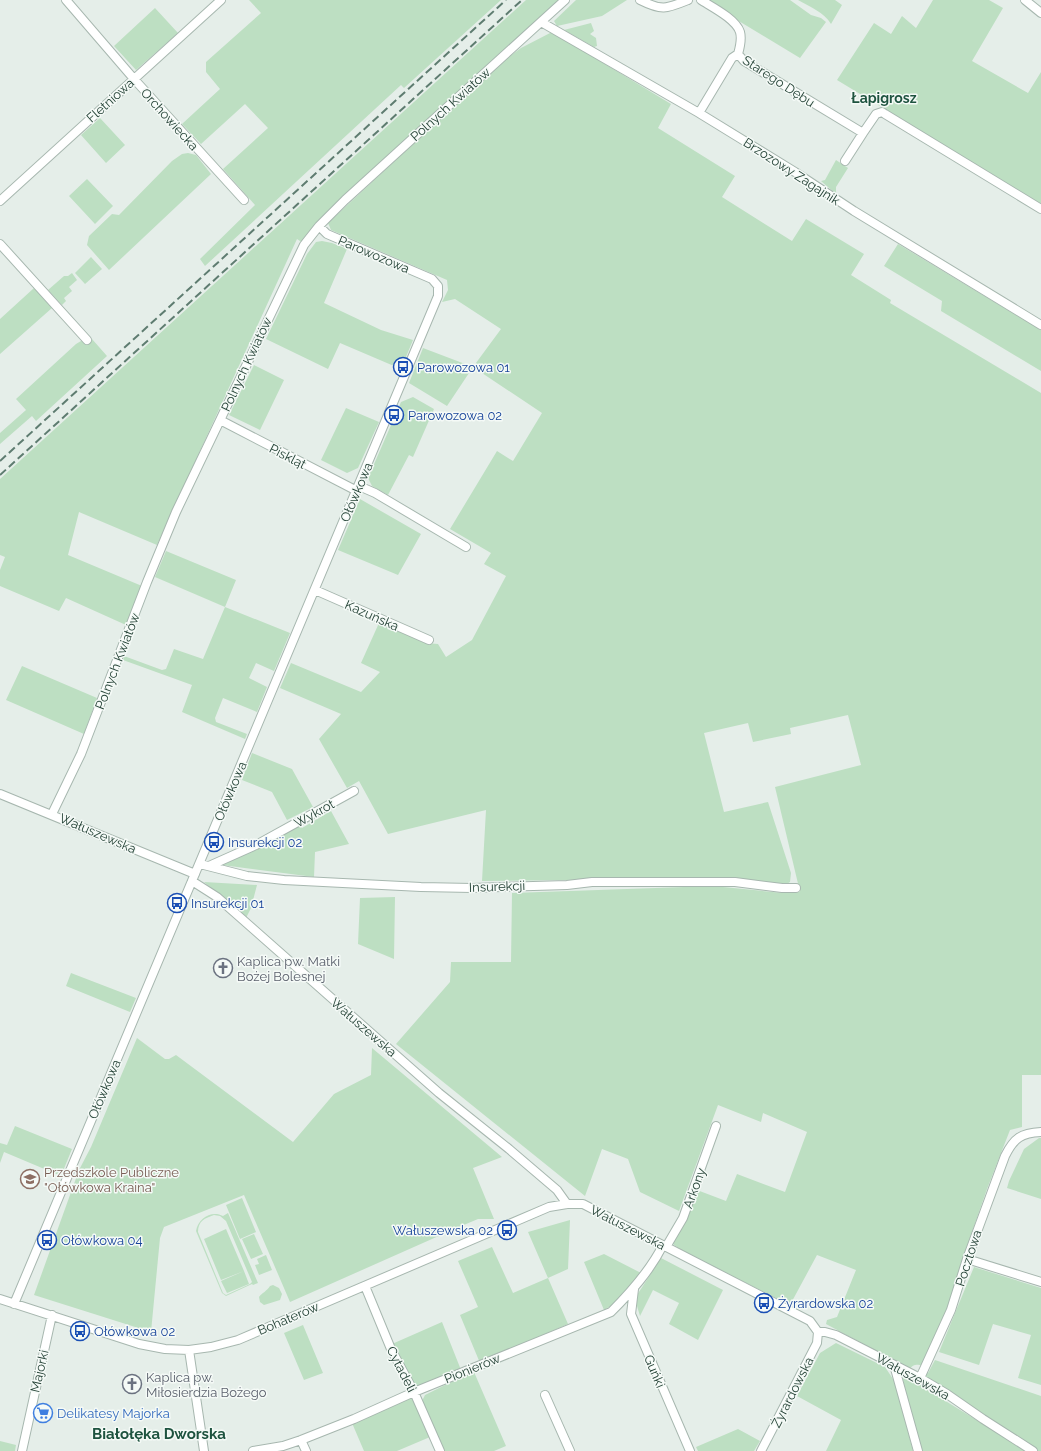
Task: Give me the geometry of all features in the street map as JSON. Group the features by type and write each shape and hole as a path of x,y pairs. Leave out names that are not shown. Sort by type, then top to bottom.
{"street":[{"name":"Orchowiecka","path":"66,0 244,200"},
{"name":"Fletniowa","path":"0,201 221,0"},
{"name":"Polnych Kwiatów","path":"52,814 81,754 147,582 176,512 298,255 311,234 345,200 565,0"},
{"path":"640,0 662,9 669,8 688,0"},
{"name":"Starego Dębu","path":"701,0 733,21 738,27 741,33 738,54 744,61 863,133"},
{"path":"1025,0 1041,13"},
{"name":"Brzozowy Zagajnik","path":"541,22 699,113 854,211 1041,325"},
{"path":"699,113 732,58 738,54"},
{"path":"846,161 878,112 885,114 1041,209"},
{"name":"Parowozowa","path":"319,226 327,234 432,279"},
{"path":"0,244 87,340"},
{"name":"Ołówkowa","path":"14,1304 438,296 438,286 432,279"},
{"name":"Piskląt","path":"220,420 358,488 375,493 466,547"},
{"name":"Kazuńska","path":"315,590 429,640"},
{"name":"Wykrot","path":"209,866 256,845 354,791"},
{"name":"Wałuszewska","path":"0,794 52,814 193,878 217,897 439,1093 557,1190 567,1204 583,1204 810,1321 818,1332 836,1335 920,1378 1034,1451"},
{"name":"Insurekcji","path":"200,864 247,876 420,887 472,888 567,885 592,882 735,882 782,888 796,888"},
{"name":"Arkony","path":"664,1246 683,1218 716,1126"},
{"name":"Pocztowa","path":"920,1378 952,1310 967,1259 1005,1156 1010,1146 1017,1138 1029,1133 1041,1132"},
{"name":"Bohaterów","path":"0,1299 139,1344 165,1350 189,1350 211,1347 238,1340 549,1208 567,1204"},
{"name":"Pionierów","path":"253,1451 283,1446 301,1440 354,1419 414,1392 611,1312 634,1289 664,1246"},
{"path":"967,1259 1041,1282"},
{"name":"Cytadeli","path":"365,1286 391,1349 414,1392 440,1451"},
{"name":"Guńki","path":"634,1289 631,1314 690,1451"},
{"name":"Majorki","path":"23,1451 52,1315"},
{"name":"Żyrardowska","path":"761,1451 817,1343 818,1332"},
{"path":"189,1350 204,1451"},
{"path":"894,1365 918,1451"},
{"path":"545,1395 570,1451"},
{"path":"301,1440 306,1451"}],"green space":[{"path":"249,0 501,0 404,88 401,85 205,266 200,259 255,205 223,169 268,128 245,104 201,144 182,124 220,89 206,72 206,62 261,13"},
{"path":"526,0 560,0 320,219 303,243 297,239 157,545 79,512 68,555 142,586 126,625 66,598 59,611 0,586 0,570 5,557 0,555 0,479"},
{"path":"576,0 627,0 602,16 557,26 554,21"},
{"path":"704,0 790,0 811,15 821,18 826,22 800,58"},
{"path":"798,0 835,0 842,5 831,24 821,13"},
{"path":"933,0 989,0 1003,8 972,61 1028,93 1041,72 1041,204 837,80 874,23 891,34 902,16 916,28"},
{"path":"155,8 178,33 136,70 114,46"},
{"path":"591,23 594,31 590,34 596,38 597,46 594,47 564,30"},
{"path":"552,32 671,104 658,128 735,176 722,197 792,241 806,219 864,254 851,275 891,300 890,303 1041,393 1041,1075 1022,1075 1022,1127 1010,1130 987,1189 964,1255 948,1313 923,1366 915,1365 910,1369 826,1324 827,1320 837,1317 856,1270 817,1255 790,1305 685,1252 672,1242 697,1190 726,1201 737,1174 785,1192 807,1132 763,1113 761,1122 718,1105 679,1211 640,1192 628,1159 602,1149 585,1196 396,1044 450,982 451,962 511,962 512,893 713,886 783,893 800,892 775,787 861,765 848,715 790,728 791,734 753,742 748,723 704,733 724,812 768,802 791,873 790,882 785,885 718,878 482,881 486,810 388,834 359,781 347,788 319,739 341,714 280,688 291,663 361,692 380,672 361,663 379,623 426,643 438,644 446,657 472,640 506,576 484,564 491,553 450,529 497,451 513,461 542,413 473,367 501,329 455,299 442,302 448,290 447,280 331,230 328,223 498,65 521,48"},
{"path":"100,118 125,145 106,163 81,135"},
{"path":"188,153 196,155 211,174 109,270 87,245 89,236 112,214 119,215 172,161 182,154"},
{"path":"836,160 848,168 836,187 836,194 821,181 825,180"},
{"path":"87,179 113,206 95,224 69,196"},
{"path":"322,241 347,249 324,303 381,330 413,340 401,369 340,343 328,369 266,339 307,254 316,242"},
{"path":"898,244 1041,330 1041,371 941,311 942,301 884,266"},
{"path":"91,257 102,269 85,284 75,273"},
{"path":"72,273 77,280 69,287 72,291 64,298 66,301 62,305 48,290 64,276 68,276"},
{"path":"34,288 52,308 0,354 0,319"},
{"path":"92,339 107,356 36,421 32,416 0,444 0,433 26,410 16,399 76,344 81,341 88,342"},
{"path":"423,348 473,367 447,406 409,383"},
{"path":"254,365 284,380 260,430 229,415"},
{"path":"413,397 434,409 413,457 409,455 388,495 372,486 368,478 401,402"},
{"path":"346,408 379,422 358,468 347,473 321,460"},
{"path":"360,499 421,534 398,575 338,550"},
{"path":"166,551 236,580 225,607 155,577"},
{"path":"225,607 290,633 274,671 256,663 249,678 267,687 257,712 223,698 215,718 216,722 247,734 245,739 182,712 192,685 123,660 124,656 162,670 166,669 174,649 203,659"},
{"path":"22,666 97,698 84,734 6,700"},
{"path":"252,753 292,769 313,807 287,820 272,792 242,780"},
{"path":"331,811 349,844 315,852 314,877 222,865 299,823 302,828"},
{"path":"204,882 257,885 251,908 246,918"},
{"path":"395,897 394,959 358,944 360,898"},
{"path":"71,973 136,998 130,1012 66,986"},
{"path":"137,1038 165,1059 169,1059 176,1055 293,1142 334,1094 371,1075 372,1048 502,1157 473,1168 494,1219 478,1219 290,1302 244,1195 164,1227 160,1238 151,1332 34,1295 79,1170 91,1147"},
{"path":"15,1126 72,1149 61,1176 4,1152 0,1163 0,1143 7,1145"},
{"path":"1041,1138 1041,1199 1007,1188 1024,1149"},
{"path":"242,1198 256,1232 240,1239 226,1205"},
{"path":"228,1213 258,1283 252,1284 226,1296 222,1293 196,1231 197,1226 206,1216 219,1214 223,1216","holes":["214,1215 220,1216 226,1221 252,1282 226,1295 223,1293 198,1232 199,1225 203,1220"]},
{"path":"570,1220 568,1269 548,1278 528,1232"},
{"path":"226,1229 244,1271 221,1280 204,1239"},
{"path":"254,1234 263,1254 251,1259 242,1239"},
{"path":"492,1247 513,1293 548,1278 568,1324 480,1363 460,1315 478,1307 458,1261"},
{"path":"604,1254 643,1274 616,1303 604,1310 584,1262"},
{"path":"266,1255 272,1270 259,1275 255,1265 259,1264 257,1259"},
{"path":"661,1258 723,1290 698,1340 669,1324 679,1303 653,1290 640,1316 637,1306 637,1295"},
{"path":"974,1267 1041,1288 1041,1385 1018,1378 1031,1335 993,1324 979,1365 939,1352"},
{"path":"244,1271 249,1284 227,1293 221,1281"},
{"path":"273,1285 279,1288 282,1294 280,1300 264,1305 260,1302 259,1297"},
{"path":"442,1322 461,1370 416,1389 392,1344"},
{"path":"303,1325 323,1373 304,1380 284,1333"},
{"path":"836,1343 885,1367 895,1382 913,1451 826,1451 841,1420 797,1396 820,1353"},
{"path":"935,1360 1041,1396 1041,1451 1038,1451 926,1377 926,1372 928,1373"},
{"path":"474,1372 506,1446 494,1451 444,1451 422,1401 425,1395"},
{"path":"901,1372 923,1383 926,1389 1027,1451 921,1451"},
{"path":"412,1397 430,1437 397,1451 364,1451 352,1423"},
{"path":"738,1429 760,1441 754,1451 698,1451 696,1447"},
{"path":"0,1441 16,1445 15,1451 0,1451"}],"railway":[{"path":"0,461 506,0"},
{"path":"0,475 522,0"}],"place":[{"name":"Parowozowa 01","path":"403,367"},
{"name":"Parowozowa 02","path":"394,415"},
{"name":"Insurekcji 02","path":"214,842"},
{"name":"Insurekcji 01","path":"177,903"},
{"name":"Kaplica pw. Matki Bożej Bolesnej","path":"223,968"},
{"name":"Przedszkole Publiczne \"Ołówkowa Kraina\"","path":"30,1179"},
{"name":"Wałuszewska 02","path":"507,1230"},
{"name":"Ołówkowa 04","path":"47,1240"},
{"name":"Żyrardowska 02","path":"764,1303"},
{"name":"Ołówkowa 02","path":"80,1331"},
{"name":"Kaplica pw. Miłosierdzia Bożego","path":"132,1384"},
{"name":"Delikatesy Majorka","path":"43,1413"}],"district":[{"name":"Łapigrosz","path":"884,98"},
{"name":"Białołęka Dworska","path":"159,1434"}]}
